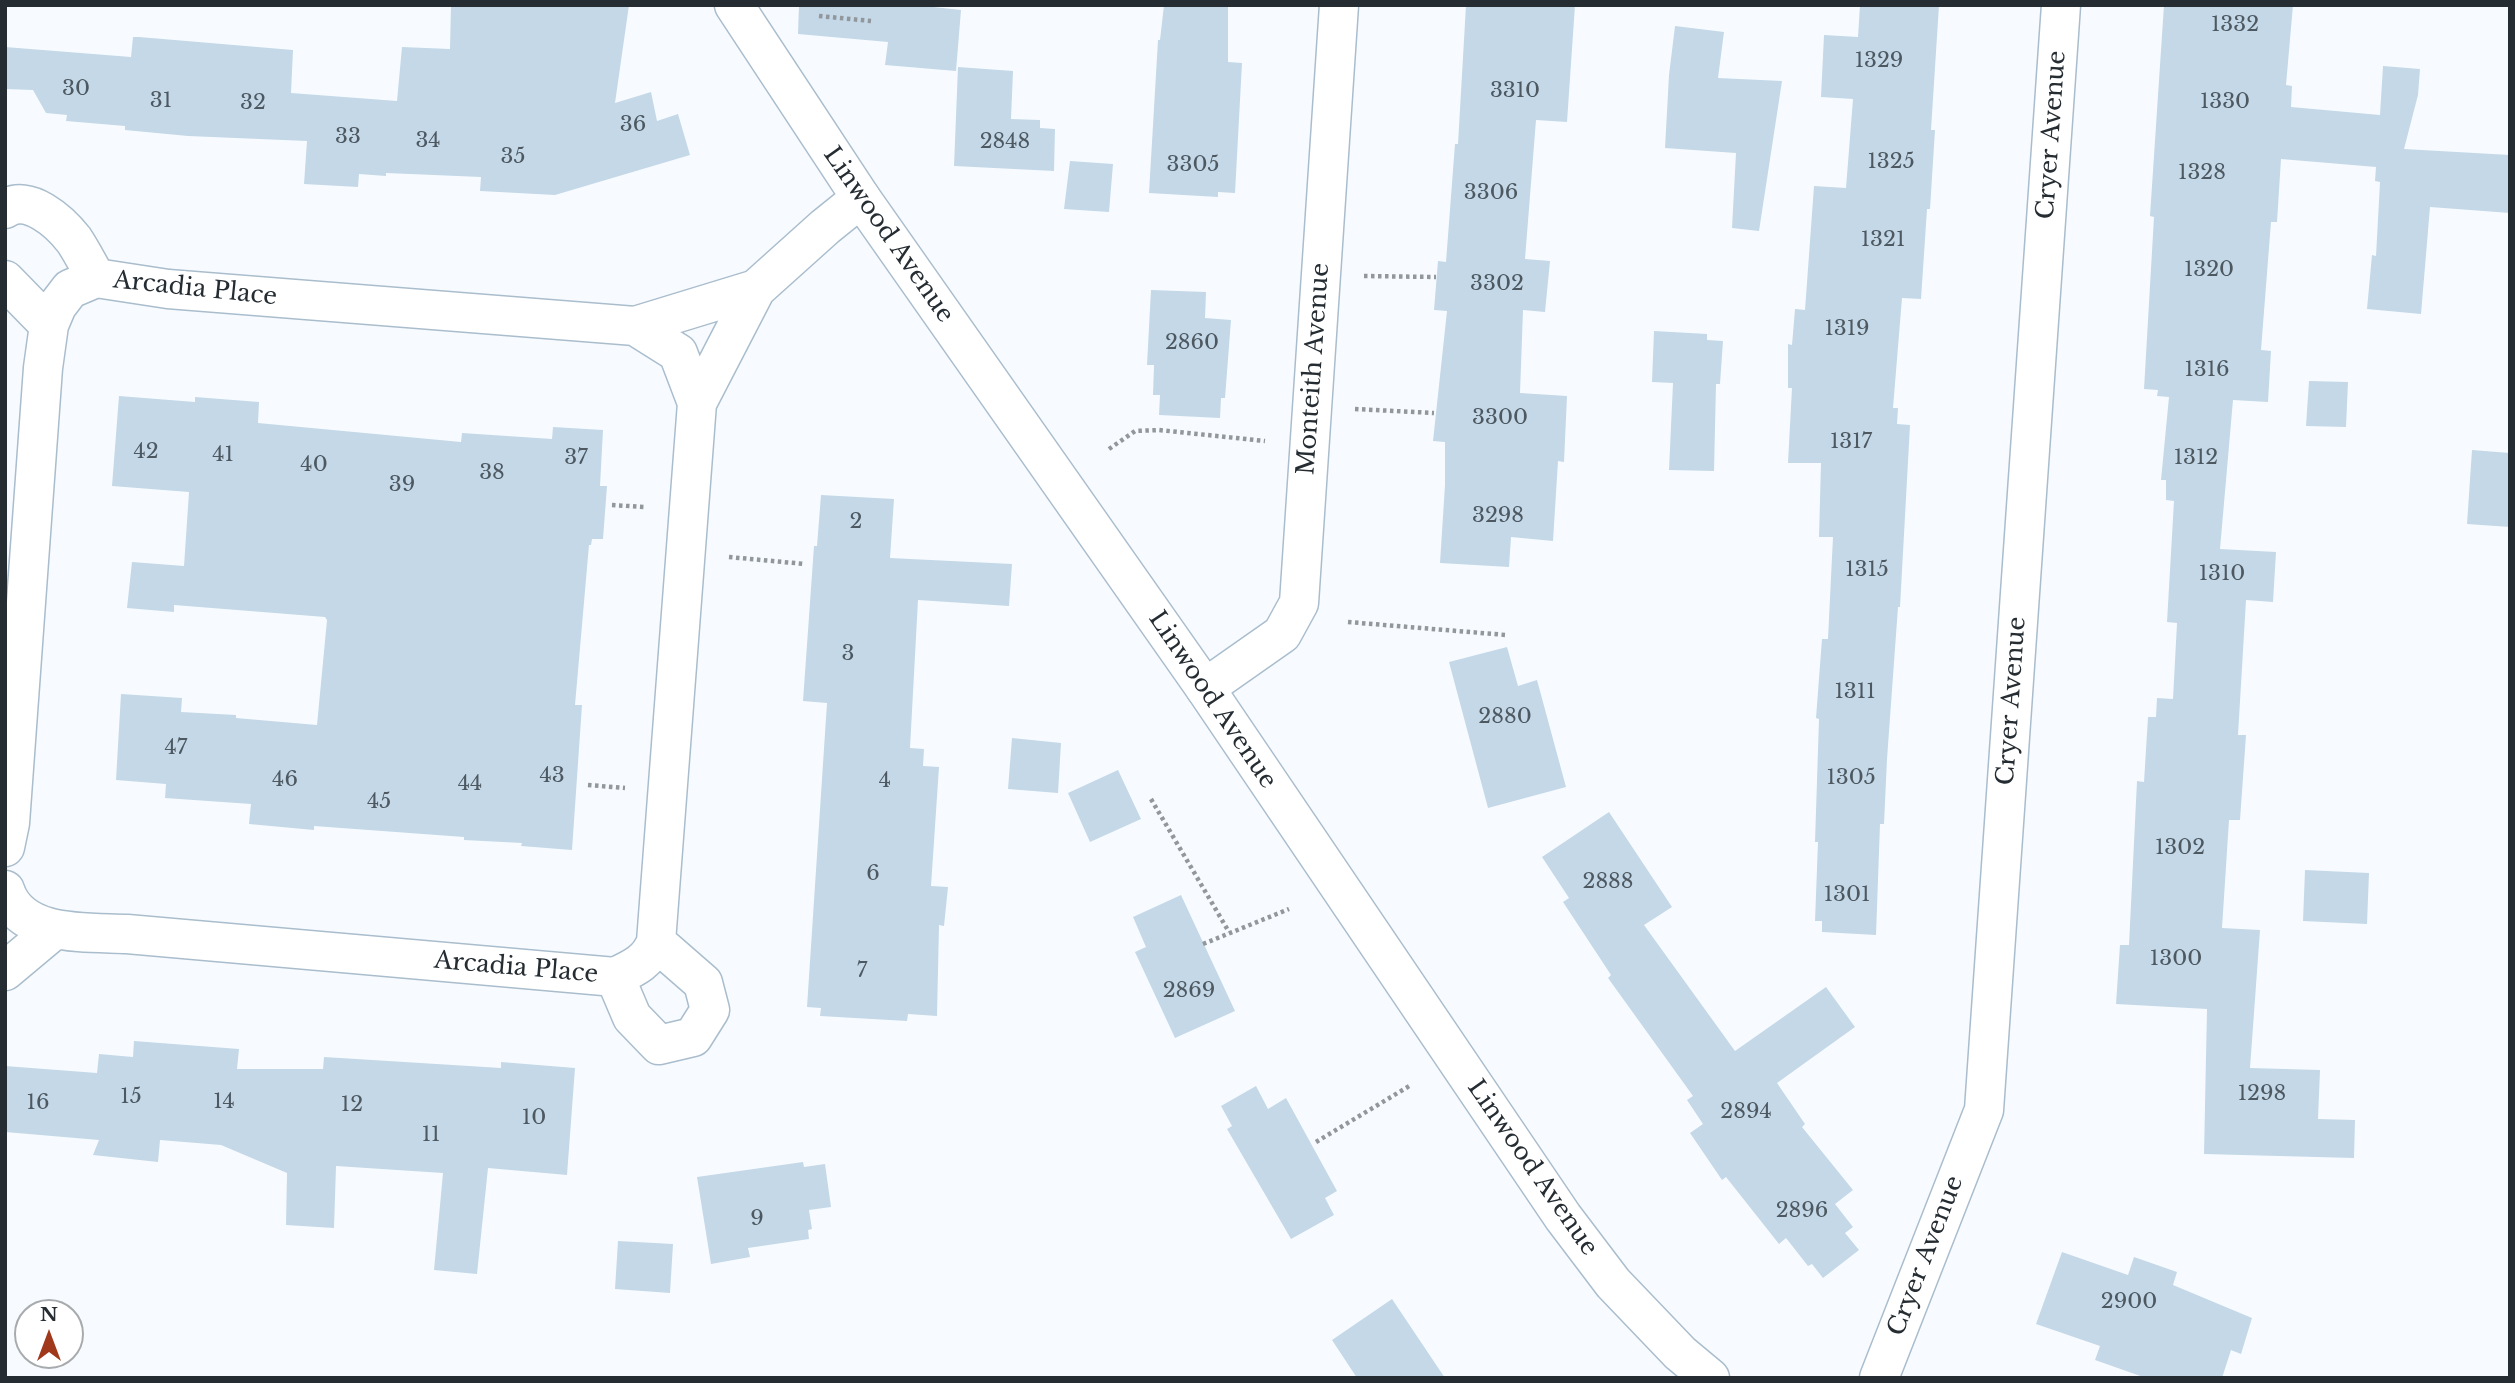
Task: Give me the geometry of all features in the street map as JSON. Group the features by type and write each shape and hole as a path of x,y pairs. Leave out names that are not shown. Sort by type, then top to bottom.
{"street":[{"name":"Linwood Avenue","path":"734,5 861,198 1205,688 1563,1217 1613,1283 1680,1353 1710,1378"},
{"name":"Monteith Avenue","path":"1205,688 1282,634 1299,603 1339,5"},
{"name":"Cryer Avenue","path":"1879,1378 1984,1110 2061,5"},
{"name":"Arcadia Place","path":"5,890 19,909 34,922 54,930 127,934 615,977 635,968 650,957 656,942 697,403 756,289 861,198"},
{"path":"5,209 8,206 26,204 45,214 73,240 96,278"},
{"name":"Arcadia Place","path":"5,847 10,823 43,368 49,326 57,306 70,289 96,278 168,289 635,326 756,289"},
{"path":"5,281 49,326"},
{"name":"Arcadia Place","path":"635,326 678,353 697,403"},
{"path":"5,971 54,930"},
{"path":"615,977 632,1017 659,1045 693,1037 710,1010 703,983 656,942"}],"path":[{"path":"819,16 871,21"},
{"path":"1320,275 1436,276"},
{"path":"1311,406 1434,413"},
{"path":"1110,449 1135,431 1159,430 1266,441"},
{"path":"612,505 652,508"},
{"path":"724,557 805,564"},
{"path":"1348,622 1506,635"},
{"path":"1151,799 1229,932"},
{"path":"1203,944 1289,909"},
{"path":"1316,1142 1411,1085"}],"building":[{"path":"451,5 629,5 615,103 651,92 657,121 678,114 690,155 555,195 480,191 481,177 359,174 358,187 304,184 307,141 188,136 125,130 125,126 66,121 67,115 46,113 33,90 5,89 5,47 131,57 133,37 139,37 293,50 291,93 397,101 402,47 450,49"},
{"path":"799,5 915,5 961,10 956,71 885,65 888,42 798,34"},
{"path":"1164,5 1228,5 1228,62 1242,63 1235,193 1218,192 1218,197 1149,193 1158,40"},
{"path":"1466,5 1575,5 1567,122 1536,120 1525,259 1550,261 1545,312 1523,310 1520,393 1567,396 1564,462 1558,461 1553,541 1511,537 1509,567 1440,563 1445,442 1433,441 1447,311 1434,310 1438,261 1446,262 1455,144 1458,144"},
{"path":"1860,5 1939,5 1931,130 1935,130 1921,299 1902,298 1893,408 1898,408 1897,424 1910,425 1884,824 1880,824 1876,935 1822,932 1822,921 1815,921 1819,719 1816,718 1822,639 1828,639 1833,537 1819,537 1821,463 1788,463 1792,388 1788,388 1788,344 1792,345 1795,309 1805,310 1814,186 1846,188 1853,99 1821,97 1824,35 1858,37"},
{"path":"2164,5 2293,5 2286,85 2292,86 2291,107 2380,115 2383,66 2420,69 2418,95 2404,149 2510,155 2510,213 2430,207 2421,314 2367,309 2372,255 2376,256 2380,182 2375,181 2376,167 2281,159 2277,222 2271,222 2261,350 2271,351 2268,402 2233,400 2220,549 2276,552 2273,602 2246,600 2238,735 2246,735 2240,820 2229,820 2222,928 2260,930 2250,1068 2320,1070 2318,1119 2355,1120 2354,1158 2204,1154 2207,1009 2116,1004 2120,945 2129,945 2137,781 2144,782 2148,717 2156,717 2157,698 2173,699 2177,623 2167,622 2174,501 2166,500 2166,480 2161,480 2169,397 2157,396 2158,390 2144,389 2154,217 2150,216"},
{"path":"1675,26 1724,32 1718,78 1782,81 1759,231 1732,228 1736,153 1665,148"},
{"path":"958,67 1013,71 1011,119 1040,120 1040,128 1055,129 1054,171 954,166"},
{"path":"1070,161 1113,164 1109,212 1064,209"},
{"path":"1151,290 1206,292 1205,318 1231,320 1225,398 1221,398 1220,418 1159,415 1160,395 1153,395 1154,365 1147,365"},
{"path":"1654,331 1707,334 1707,340 1723,341 1720,384 1716,384 1714,471 1669,470 1673,383 1652,382"},
{"path":"2309,381 2348,382 2346,427 2306,426"},
{"path":"119,396 195,402 195,397 259,402 258,423 461,442 462,433 552,439 553,427 603,430 600,486 607,486 603,539 592,539 589,545 575,705 582,705 572,850 521,846 522,843 464,840 464,837 249,824 251,804 165,798 166,784 116,780 121,694 182,698 181,712 236,715 236,718 317,725 327,620 325,617 174,605 174,612 127,608 132,562 184,566 189,492 112,486"},
{"path":"2472,450 2510,453 2510,527 2467,524"},
{"path":"821,495 894,499 890,558 1012,564 1009,606 918,600 910,748 924,749 923,766 939,767 931,886 948,887 944,926 939,925 937,1016 908,1014 907,1021 820,1016 821,1008 807,1007 827,703 803,701 814,546 817,546"},
{"path":"1507,647 1518,686 1537,680 1566,787 1488,808 1449,662"},
{"path":"1012,738 1061,743 1058,793 1008,789"},
{"path":"1118,770 1141,819 1090,842 1068,793"},
{"path":"1609,812 1672,907 1644,925 1735,1051 1826,987 1855,1027 1777,1083 1805,1124 1802,1127 1853,1190 1835,1204 1853,1227 1845,1233 1859,1250 1823,1278 1812,1264 1808,1266 1786,1238 1779,1244 1726,1177 1722,1180 1690,1133 1703,1124 1687,1100 1693,1096 1608,978 1611,975 1563,902 1569,898 1542,857"},
{"path":"2305,870 2369,873 2367,924 2303,921"},
{"path":"1181,895 1235,1011 1175,1038 1135,952 1146,947 1133,917"},
{"path":"134,1041 239,1049 237,1069 323,1069 324,1057 501,1068 501,1062 575,1068 567,1175 488,1168 477,1274 434,1270 443,1173 336,1166 334,1228 286,1225 287,1173 221,1145 160,1140 158,1162 93,1155 99,1140 5,1132 5,1066 97,1073 99,1054 133,1057"},
{"path":"1256,1086 1268,1109 1286,1098 1337,1191 1325,1198 1334,1215 1291,1239 1227,1129 1232,1126 1221,1106"},
{"path":"803,1162 804,1167 825,1164 831,1207 809,1210 812,1229 808,1230 809,1239 748,1248 750,1257 711,1264 697,1177"},
{"path":"618,1241 673,1244 670,1293 615,1289"},
{"path":"2062,1252 2128,1275 2134,1257 2177,1272 2173,1285 2252,1318 2241,1354 2231,1350 2222,1378 2146,1378 2095,1360 2100,1346 2036,1324"},
{"path":"1392,1299 1445,1378 1357,1378 1332,1340"}]}
